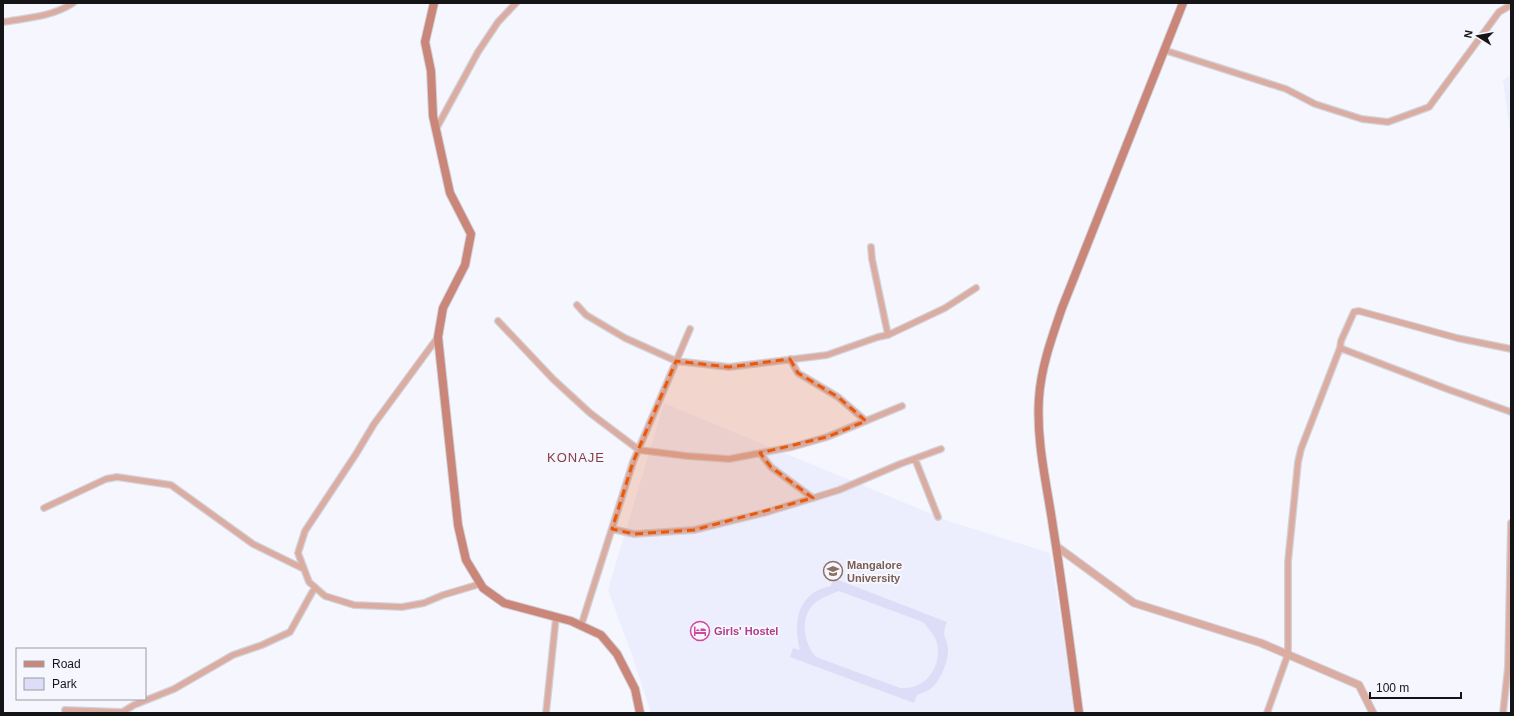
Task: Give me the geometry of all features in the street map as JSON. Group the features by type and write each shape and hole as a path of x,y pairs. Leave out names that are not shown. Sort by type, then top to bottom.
{"main road":[{"path":"434,3 426,42 431,71 432,116 450,193 471,234 465,265 444,308 438,337 458,526 466,560 483,588 504,603 571,621 601,635 617,654 635,689 640,713"},
{"path":"1079,713 1067,614 1047,483 1041,456 1039,399 1042,373 1048,346 1062,308 1183,3"}],"street":[{"path":"3,22 35,18 58,11 73,3"},
{"path":"436,130 478,52 498,22 516,3"},
{"path":"1164,50 1286,89 1315,104 1362,120 1388,122 1429,107 1499,12 1511,5"},
{"path":"871,247 872,259 888,335"},
{"path":"577,305 586,315 625,338 676,361 729,367 827,355 878,337 888,335 945,308 976,288"},
{"path":"1267,713 1288,654 1288,562 1298,462 1301,450 1340,348 1341,341 1354,312 1360,311 1457,338 1511,349"},
{"path":"498,321 553,379 590,413 639,450 729,459 792,447 827,437 902,406"},
{"path":"581,626 633,462 690,329"},
{"path":"438,337 374,424 305,531 298,553 309,582 325,596 354,605 402,607 424,603 443,595 480,584"},
{"path":"1340,348 1447,390 1511,412"},
{"path":"790,359 798,373 838,397 866,421"},
{"path":"612,529 634,534 694,530 764,513 839,490 900,464 941,449"},
{"path":"760,453 771,467 813,498"},
{"path":"915,459 938,517"},
{"path":"44,508 106,479 117,477 171,485 253,544 304,569"},
{"path":"1503,713 1508,667 1511,523"},
{"path":"1056,546 1134,603 1262,643 1359,685 1373,713"},
{"path":"65,710 121,712 134,705 174,689 233,655 262,645 290,632 315,587"},
{"path":"546,713 556,617"}],"highlighted area":[{"path":"790,359 798,373 838,397 866,421 827,437 760,453 771,467 813,498 694,530 634,534 612,529 633,462 676,361 729,367"}],"shaded area":[{"path":"1511,75 1511,139 1503,80"},
{"name":"Mangalore University","path":"664,403 951,522 1050,553 1073,700 1073,713 651,713 631,652 608,590"}],"green space":[{"path":"833,578 947,622 944,634 948,648 947,659 940,677 933,687 928,691 917,695 914,703 790,657 793,648 800,650 797,626 800,610 804,603 816,591 831,586","holes":["839,591 923,622 936,640 938,649 937,662 927,679 916,686 906,688 900,688 816,657 808,644 805,629 807,614 816,602"]}],"place":[{"name":"Mangalore University","path":"833,571"},
{"name":"Girls' Hostel","path":"700,631"}],"district":[{"name":"KONAJE","path":"576,457"}]}
